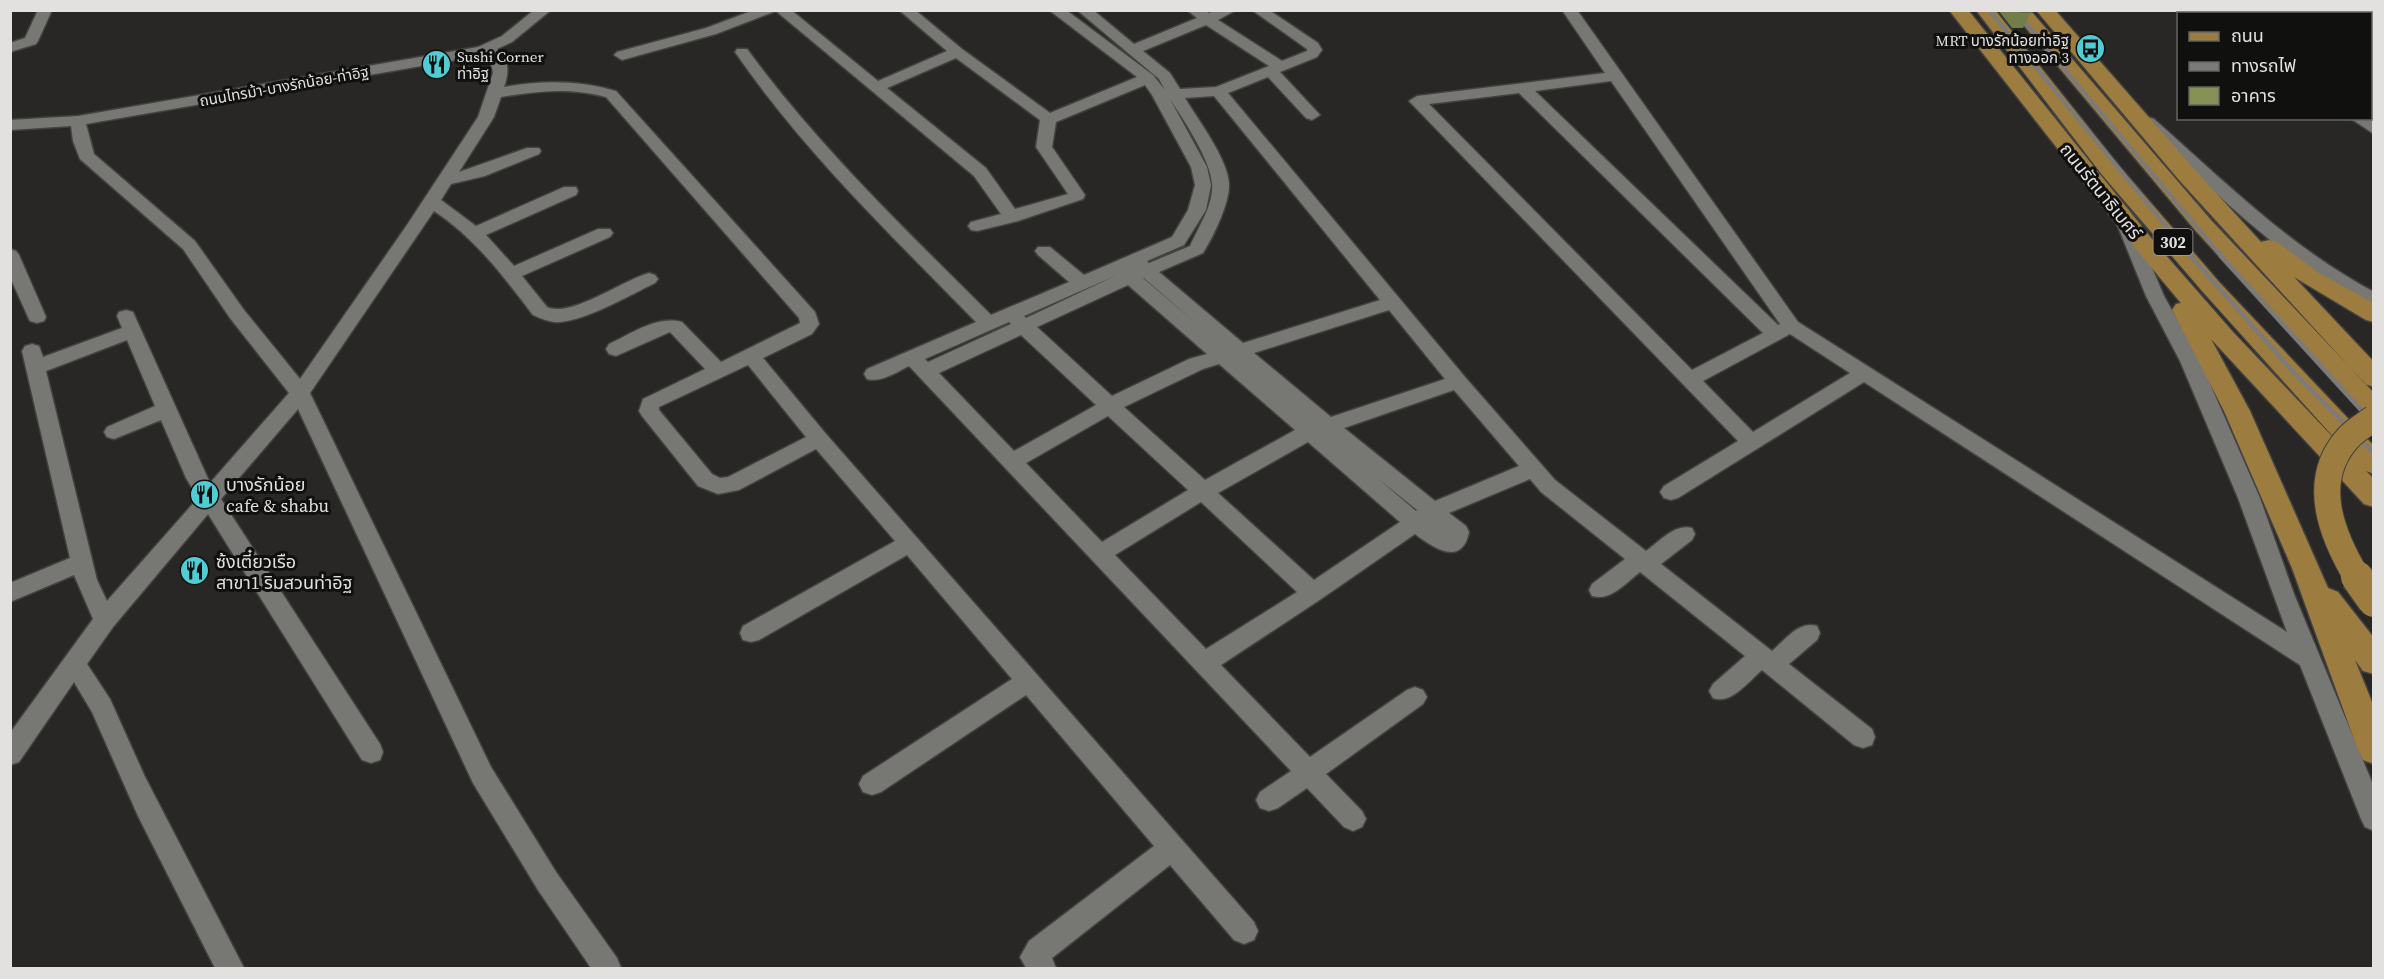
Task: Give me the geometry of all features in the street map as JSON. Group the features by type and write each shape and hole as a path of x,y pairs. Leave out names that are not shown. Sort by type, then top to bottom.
{"main road":[{"name":"ถนนรัตนาธิเบศร์","path":"1958,10 2148,249 2224,338 2373,497"},
{"path":"1967,10 1980,38"},
{"name":"ถนนรัตนาธิเบศร์","path":"1985,10 2111,171 2211,287 2373,464"},
{"name":"302","path":"2020,10 2188,208 2373,410"},
{"path":"2037,10 2081,52"},
{"path":"2045,10 2187,175 2373,378"},
{"path":"2187,175 2277,253 2311,278 2373,314"},
{"path":"2148,249 2197,332 2232,401 2306,568 2373,750"},
{"path":"2373,417 2354,431 2340,446 2329,464 2324,483 2326,512 2337,543 2373,601"},
{"path":"2306,568 2373,662"}],"street":[{"path":"10,48 31,41 45,10"},
{"name":"ถนนไทรม้า-บางรักน้อย-ท่าอิฐ","path":"16,125 78,121 269,90 489,49 507,39 544,10"},
{"path":"622,55 711,31 769,10"},
{"path":"783,10 980,172 1012,217"},
{"path":"906,10 957,52 1048,119"},
{"path":"919,364 989,324 1018,320 1082,283 1187,255 1197,249 1214,213 1221,185 1216,165 1168,95 1056,10"},
{"path":"1194,10 1277,69 1312,115"},
{"path":"1134,49 1229,10"},
{"path":"1168,95 1218,91 1312,54 1315,50 1313,46 1258,10"},
{"path":"1569,10 1783,330"},
{"path":"1092,12 1165,76 1168,95"},
{"path":"10,754 105,620 300,393 431,201 505,92 500,64 489,49"},
{"path":"742,52 771,94 830,164 989,324"},
{"path":"877,87 957,52"},
{"path":"1615,76 1417,101 1752,442"},
{"path":"1048,119 1148,78"},
{"path":"1523,88 1783,330 1864,373 2310,660"},
{"path":"505,92 523,96 583,89 611,94 808,316 810,324 805,330 650,404 649,411 705,480 718,486 732,484 819,439"},
{"path":"1218,91 1532,470 1548,486 1642,562 1863,737"},
{"path":"2116,94 2255,222 2316,268 2373,300"},
{"path":"977,226 1077,195 1044,147 1048,119"},
{"path":"2361,120 2373,129"},
{"path":"78,121 86,156 189,245 205,265 237,315 300,393 482,775 547,881 607,969"},
{"path":"10,142 16,125"},
{"path":"444,181 472,174 533,151"},
{"path":"476,233 570,191"},
{"path":"431,201 456,215 476,233 540,311 549,316 562,316 649,279"},
{"path":"2124,220 2155,296 2190,361 2249,498 2283,594 2373,819"},
{"path":"511,274 604,233"},
{"path":"1044,251 1082,283"},
{"path":"10,255 37,317"},
{"path":"874,374 919,364 1132,268"},
{"path":"1132,268 1424,517"},
{"path":"1012,461 1110,406 1196,363 1392,303"},
{"path":"1018,320 1313,593"},
{"path":"105,620 94,600 82,562 34,359 129,324 186,459 208,500 371,752"},
{"path":"616,349 664,326 675,326 718,371"},
{"path":"1690,380 1783,330"},
{"path":"751,356 819,439 1244,931"},
{"path":"919,364 1353,819"},
{"path":"1671,492 1864,373"},
{"path":"1100,554 1203,491 1319,429 1458,382"},
{"path":"114,432 165,410"},
{"path":"1204,663 1313,593 1424,517 1532,470"},
{"path":"1600,590 1684,534"},
{"path":"751,633 910,543"},
{"path":"10,592 82,562"},
{"path":"1721,691 1809,633"},
{"path":"73,663 87,679 97,696 135,782 230,969"},
{"path":"872,784 1028,681"},
{"path":"1269,800 1307,771 1414,698"},
{"path":"1042,969 1034,957 1039,951 1171,849"}],"railway":[{"path":"1989,10 2192,258"},
{"path":"2015,10 2223,258"},
{"path":"2191,256 2294,373 2374,453"},
{"path":"2221,256 2374,424"}],"place":[{"name":"MRT บางรักน้อยท่าอิฐ ทางออก 3","path":"2090,49"},
{"name":"Sushi Corner ท่าอิฐ","path":"436,65"},
{"name":"บางรักน้อย cafe & shabu","path":"205,494"},
{"name":"ซ้งเตี๋ยวเรือ สาขา1 ริมสวนท่าอิฐ","path":"195,571"}]}
